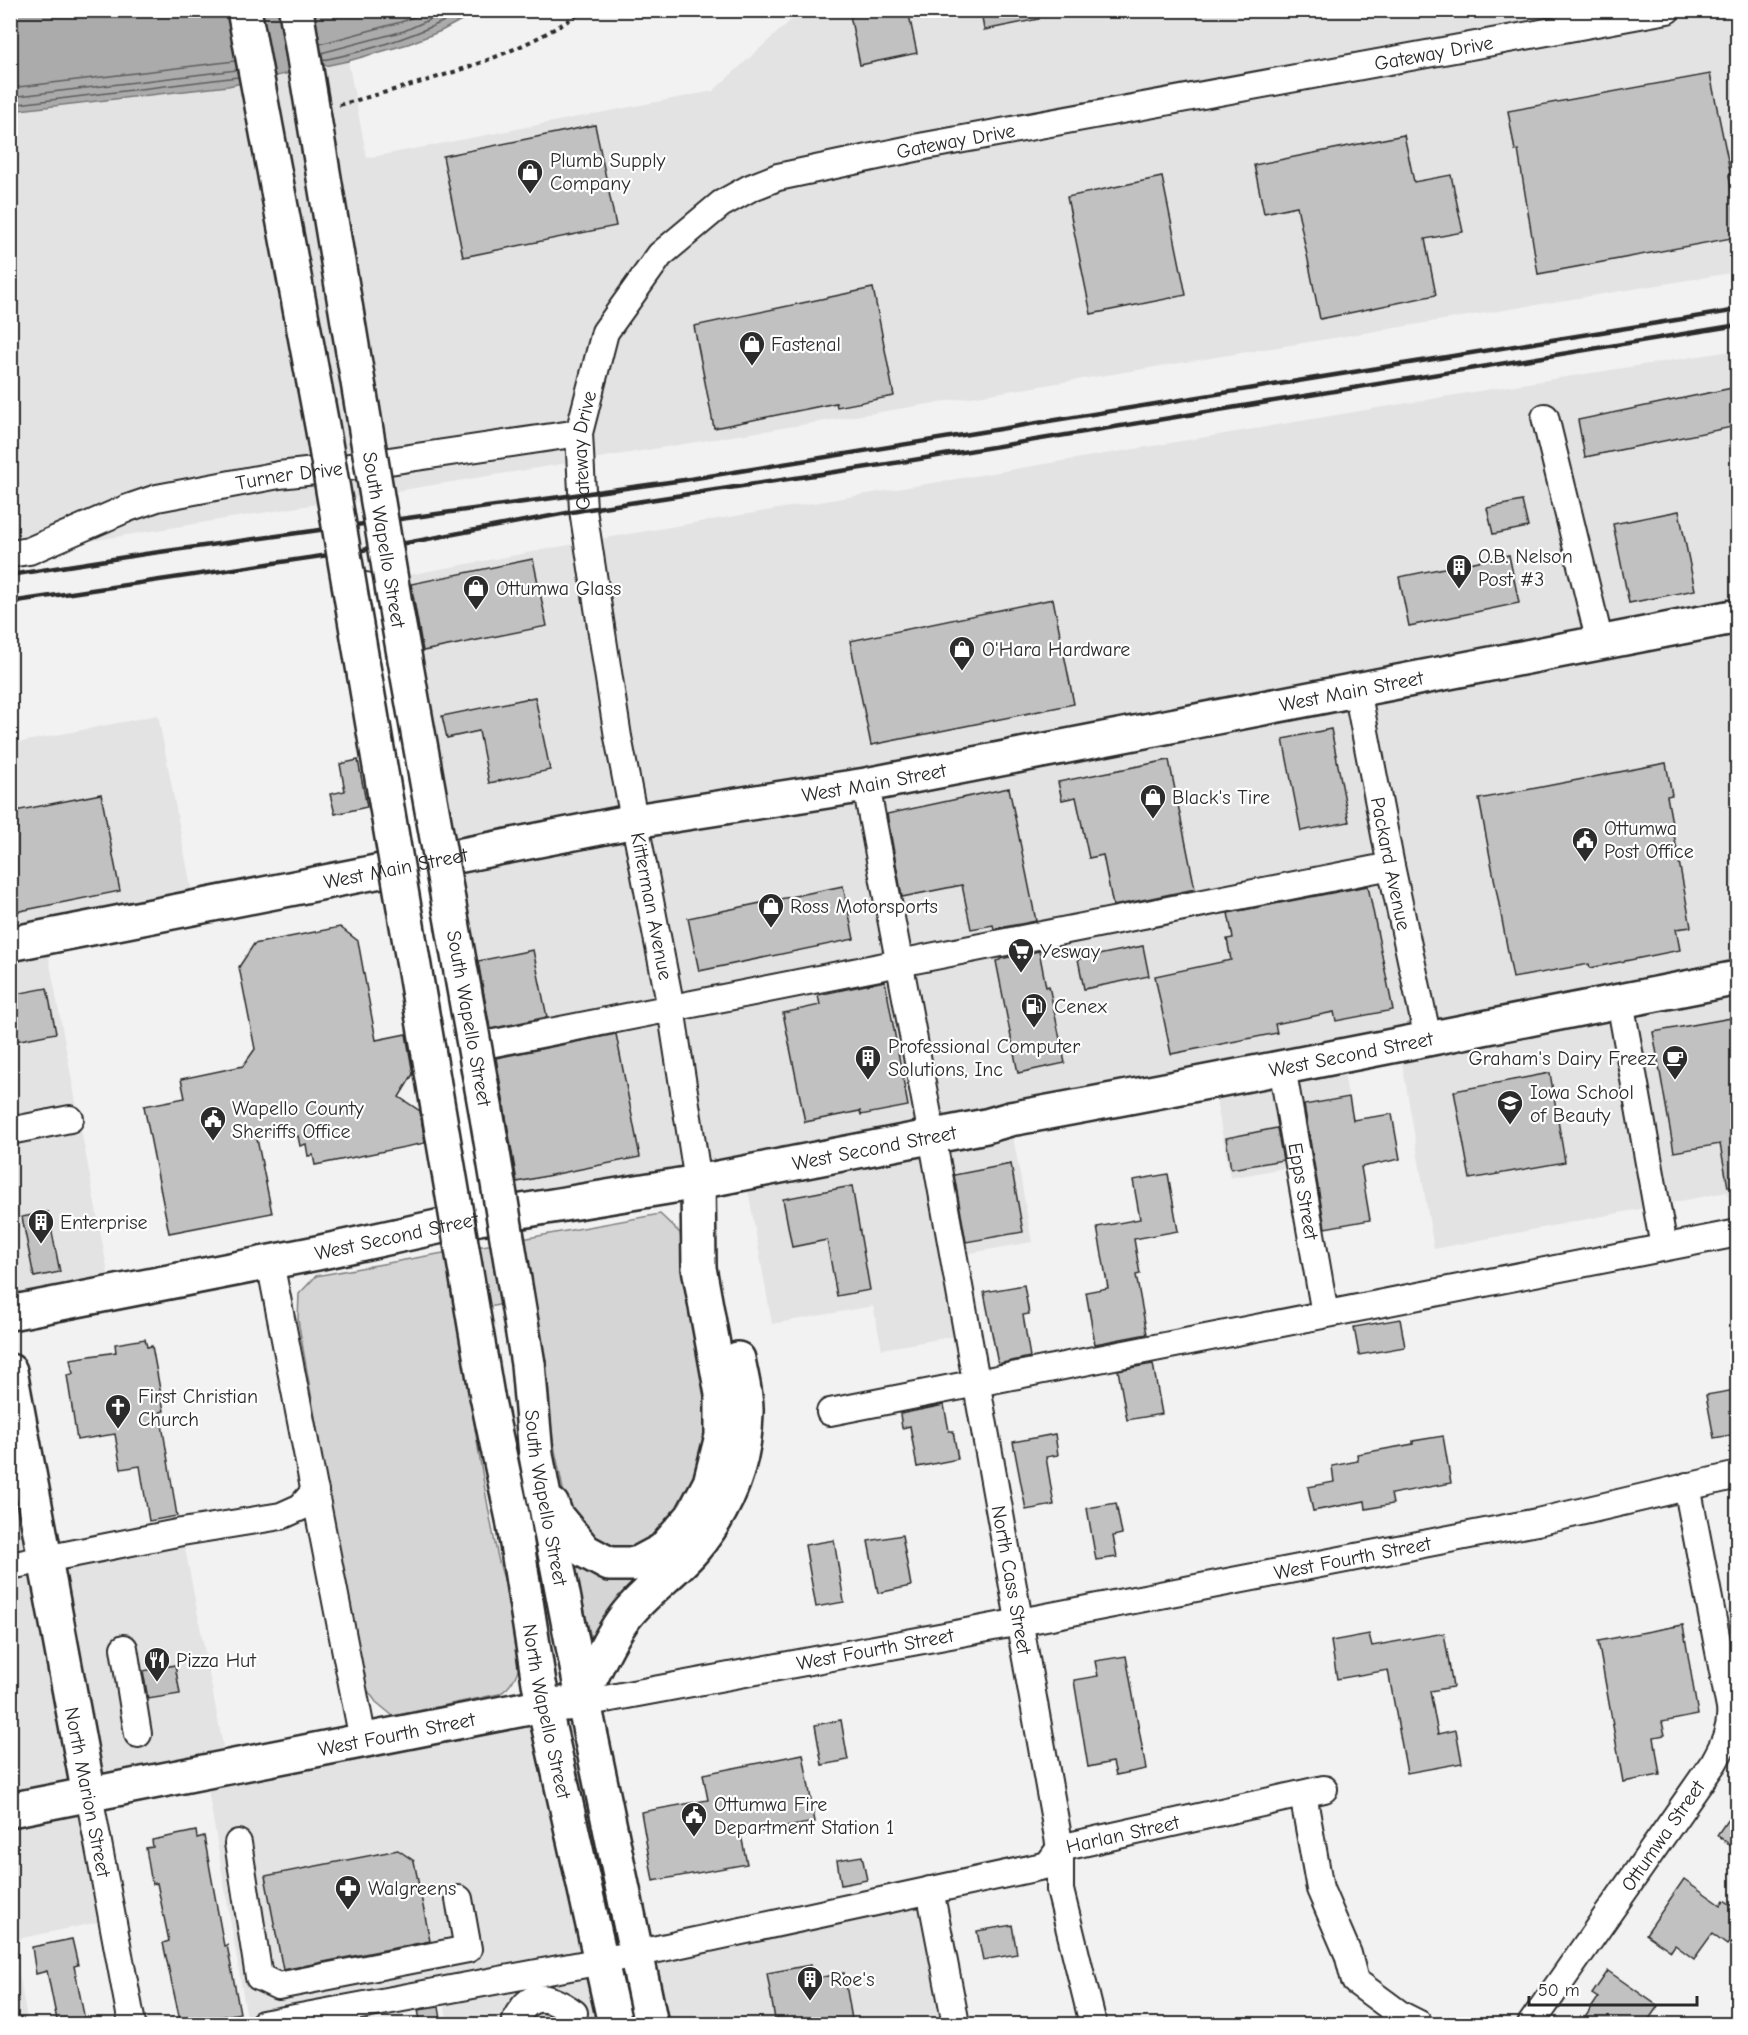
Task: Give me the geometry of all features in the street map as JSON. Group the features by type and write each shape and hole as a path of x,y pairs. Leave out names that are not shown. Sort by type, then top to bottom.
{"main road":[{"name":"North Wapello Street","path":"244,10 323,431 487,1396 513,1519 543,1705 615,2025"},
{"name":"South Wapello Street","path":"296,10 395,604 486,1111 528,1364 536,1455 651,2025"},
{"name":"West Main Street","path":"10,944 635,821 866,785 1737,616"},
{"name":"West Second Street","path":"10,1313 478,1218 698,1182 1737,978"},
{"path":"536,1455 556,1516 585,1551 609,1564 637,1564 663,1550 692,1517 710,1483 722,1436 722,1394 699,1268 698,1182"},
{"path":"584,1698 623,1618 692,1551 715,1521 740,1467 747,1411 715,1243 698,1182"},
{"name":"North Marion Street","path":"10,1371 89,1795"},
{"name":"West Fourth Street","path":"10,1810 584,1698"}],"street":[{"name":"Gateway Drive","path":"602,630 583,510 579,433 605,332 660,255 721,204 750,188 778,177 925,146 1667,10"},
{"path":"1545,417 1600,643"},
{"name":"Turner Drive","path":"10,554 28,551 157,498 279,475 342,468 579,433"},
{"name":"South Wapello Street","path":"365,583 478,1218"},
{"name":"Kitterman Avenue","path":"602,630 618,737 671,1008 698,1182"},
{"name":"Packard Avenue","path":"1357,690 1428,1039"},
{"name":"North Cass Street","path":"866,785 932,1136 1060,1848 1060,1890 1093,2025"},
{"path":"449,1052 1391,866"},
{"path":"1620,1001 1664,1248"},
{"name":"Epps Street","path":"1282,1067 1325,1314"},
{"path":"10,1131 70,1119"},
{"path":"830,1412 1737,1233"},
{"path":"270,1262 363,1740"},
{"name":"West Fourth Street","path":"584,1698 1020,1622 1537,1522 1737,1475"},
{"name":"Ottumwa Street","path":"1531,2025 1714,1761 1725,1742 1731,1722 1734,1708 1687,1486"},
{"path":"10,1549 45,1551 281,1516 301,1507 315,1491"},
{"path":"10,1566 45,1551"},
{"path":"124,1648 138,1734"},
{"path":"1670,1821 1719,1748 1734,1708"},
{"name":"Harlan Street","path":"263,2025 602,1961 1048,1865 1060,1848 1314,1792 1320,1889 1348,1954 1354,1981 1401,2015 1419,2025"},
{"name":"North Marion Street","path":"89,1795 132,2025"},
{"path":"238,1843 259,1977 278,1986 468,1949 459,1899"},
{"path":"930,1890 956,2025"},
{"path":"516,2025 515,2019 526,2003 541,1998 557,2001 574,2013"}],"path":[{"path":"335,106 422,82 479,62 563,25 584,10"}],"shaded area":[{"path":"801,11 1737,11 1737,272 11,554 11,111 228,86 348,61 367,158 713,91"},
{"path":"1737,350 1737,1233 1727,1192 1434,1249 1399,1045 1341,1056 1370,1220 1318,1229 1306,1164 1230,1178 1213,1082 1010,1119 1032,1242 954,1256 968,1334 882,1349 873,1306 772,1324 745,1173 479,1218 365,583 617,536 1509,386"},
{"path":"158,715 195,908 45,937 112,1294 11,1313 11,744"},
{"path":"660,1214 680,1233 709,1384 706,1447 682,1503 658,1534 640,1547 619,1550 602,1546 566,1504 524,1299 459,1314 486,1497 498,1558 517,1623 520,1661 513,1680 499,1694 393,1716 376,1702 361,1681 298,1320 299,1294 316,1276"},
{"path":"10,1371 46,1559 182,1532 227,1767 544,1705 602,1961 930,1890 956,2024 448,2024 442,1991 263,2024 248,2024 205,1772 89,1795 113,1919 13,1940 28,2024 11,2024"},
{"path":"574,1564 593,1575 609,1578 648,1573 594,1651"}],"water":[{"path":"10,11 478,11 441,31 408,44 348,61 228,86 11,111"}],"building":[{"path":"849,10 908,10 917,53 860,65"},
{"path":"981,10 1039,10 1039,19 984,30"},
{"path":"1710,74 1731,175 1729,175 1737,237 1538,274 1518,150 1515,151 1508,111"},
{"name":"Plumb Supply Company","path":"595,125 616,226 463,257 443,156"},
{"path":"1404,135 1414,182 1451,175 1463,232 1425,239 1436,295 1320,319 1297,206 1264,213 1254,165"},
{"path":"1162,177 1186,295 1091,314 1067,197"},
{"path":"873,288 894,396 837,407 836,403 714,428 694,326"},
{"path":"1737,387 1737,426 1585,457 1578,420"},
{"path":"1522,501 1528,527 1493,534 1487,508"},
{"path":"1679,511 1695,590 1629,603 1613,524"},
{"name":"O.B. Nelson Post #3","path":"1509,555 1519,603 1409,626 1399,577"},
{"name":"Ottumwa Glass","path":"533,559 547,626 423,651 411,584"},
{"name":"O'Hara Hardware","path":"1053,599 1074,704 871,745 850,641"},
{"path":"535,697 550,770 489,783 479,731 447,738 442,716"},
{"path":"1331,729 1349,822 1301,831 1283,739"},
{"path":"358,760 367,807 335,814 330,794 345,791 340,764"},
{"name":"Black's Tire","path":"1169,760 1195,889 1113,906 1103,855 1089,858 1076,797 1062,800 1058,782"},
{"name":"Ottumwa Post Office","path":"1666,763 1672,795 1667,796 1691,927 1676,929 1680,950 1590,968 1589,964 1513,978 1479,799"},
{"path":"1009,788 1036,921 994,929 993,925 971,929 962,885 902,897 887,814"},
{"path":"101,794 120,891 10,913 10,812"},
{"name":"Ross Motorsports","path":"843,886 854,939 699,971 688,918"},
{"path":"1368,886 1393,1010 1336,1021 1334,1012 1275,1024 1277,1033 1171,1054 1155,976 1231,960 1227,939 1233,938 1228,913"},
{"path":"340,927 358,941 376,1040 406,1034 413,1074 399,1097 420,1111 425,1143 315,1165 313,1155 308,1156 306,1144 300,1146 298,1136 293,1137 291,1127 256,1134 272,1213 169,1233 144,1106 185,1098 181,1079 243,1066 255,1049 239,967 254,944"},
{"path":"1143,946 1149,976 1084,989 1078,959"},
{"path":"533,950 547,1017 490,1029 478,961"},
{"name":"Cenex","path":"1039,951 1046,987 1049,986 1065,1063 1018,1073 996,961"},
{"path":"885,981 908,1106 861,1115 860,1111 805,1122 783,1013 820,1005 818,995"},
{"path":"47,988 56,1033 10,1042 10,995"},
{"path":"1737,1017 1737,1186 1728,1187 1720,1144 1674,1152 1653,1032"},
{"path":"616,1034 640,1157 517,1182 496,1058"},
{"name":"Iowa School of Beauty","path":"1550,1073 1565,1162 1470,1179 1454,1091"},
{"path":"1349,1097 1353,1120 1392,1114 1400,1159 1361,1167 1370,1220 1325,1228 1304,1105"},
{"path":"1277,1128 1283,1160 1231,1169 1226,1138"},
{"path":"1011,1164 1023,1232 966,1242 954,1175"},
{"path":"1168,1174 1178,1231 1134,1239 1140,1274 1136,1275 1147,1334 1095,1344 1086,1292 1108,1288 1097,1227 1140,1219 1133,1180"},
{"path":"852,1186 870,1290 837,1296 827,1240 792,1247 783,1199"},
{"name":"Enterprise","path":"48,1212 60,1272 34,1277 22,1217"},
{"path":"1024,1285 1029,1314 1023,1315 1030,1357 998,1364 984,1292"},
{"path":"1400,1319 1405,1347 1359,1355 1354,1327"},
{"name":"First Christian Church","path":"145,1339 147,1347 152,1346 164,1411 160,1412 177,1516 149,1521 140,1466 121,1469 115,1434 77,1440 67,1375 73,1374 70,1359 116,1352 115,1344"},
{"path":"1153,1364 1162,1414 1127,1420 1118,1370"},
{"path":"1735,1390 1737,1434 1714,1438 1706,1395"},
{"path":"944,1405 949,1431 953,1431 958,1459 917,1467 910,1426 902,1428 900,1414"},
{"path":"1055,1434 1058,1455 1046,1457 1054,1505 1026,1510 1013,1442"},
{"path":"1443,1436 1451,1483 1391,1494 1393,1504 1366,1509 1365,1501 1313,1511 1308,1487 1334,1482 1332,1466 1358,1461 1357,1454"},
{"path":"1116,1503 1122,1534 1113,1536 1117,1557 1096,1560 1087,1508"},
{"path":"902,1535 911,1586 878,1593 868,1541"},
{"path":"834,1540 844,1602 816,1607 805,1545"},
{"path":"1683,1625 1698,1715 1662,1722 1665,1735 1654,1737 1660,1775 1623,1782 1598,1641"},
{"path":"1444,1633 1453,1687 1430,1691 1438,1734 1456,1730 1462,1763 1407,1773 1388,1670 1337,1679 1331,1641 1369,1634 1372,1646"},
{"path":"1126,1656 1146,1769 1116,1775 1113,1762 1088,1767 1074,1680 1098,1676 1095,1661"},
{"name":"Pizza Hut","path":"175,1665 180,1694 148,1699 143,1671"},
{"path":"841,1720 848,1760 822,1765 815,1725"},
{"path":"803,1754 815,1822 741,1835 747,1864 653,1881 641,1812 708,1800 703,1774"},
{"path":"1737,1806 1737,1850 1717,1835"},
{"path":"196,1831 197,1838 204,1836 224,1946 227,1945 240,2013 181,2025 163,1943 169,1941 157,1883 152,1884 146,1848 153,1847 152,1840"},
{"name":"Walgreens","path":"398,1850 414,1861 430,1941 283,1970 265,1876"},
{"path":"862,1856 867,1880 841,1885 837,1860"},
{"path":"1684,1879 1721,1905 1724,1900 1737,1909 1737,1930 1727,1945 1712,1934 1694,1959 1675,1945 1671,1951 1646,1934"},
{"path":"1012,1925 1017,1954 983,1960 977,1931"},
{"path":"72,1939 78,1965 74,1966 86,2025 58,2025 47,1971 36,1974 32,1947"},
{"name":"Roe's","path":"811,1965 813,1979 844,1973 853,2025 776,2025 767,1973"},
{"path":"1608,1971 1658,2006 1645,2025 1580,2025 1598,1998 1592,1994"},
{"path":"439,2007 442,2025 421,2025 418,2010"}],"railway":[{"path":"10,575 145,554 684,480 1738,310"},
{"path":"10,602 390,546 583,510 901,462 1738,325"}],"place":[{"name":"Plumb Supply Company","path":"530,195"},
{"name":"Fastenal","path":"752,367"},
{"name":"O.B. Nelson Post #3","path":"1459,590"},
{"name":"Ottumwa Glass","path":"476,611"},
{"name":"O'Hara Hardware","path":"962,672"},
{"name":"Black's Tire","path":"1153,820"},
{"name":"Ottumwa Post Office","path":"1585,863"},
{"name":"Ross Motorsports","path":"771,929"},
{"name":"Yesway","path":"1021,974"},
{"name":"Cenex","path":"1034,1029"},
{"name":"Professional Computer Solutions, Inc","path":"868,1081"},
{"name":"Graham's Dairy Freez","path":"1675,1081"},
{"name":"Iowa School of Beauty","path":"1510,1126"},
{"name":"Wapello County Sheriffs Office","path":"213,1142"},
{"name":"Enterprise","path":"41,1245"},
{"name":"First Christian Church","path":"118,1430"},
{"name":"Pizza Hut","path":"157,1683"},
{"name":"Ottumwa Fire Department Station 1","path":"694,1838"},
{"name":"Walgreens","path":"348,1911"},
{"name":"Roe's","path":"810,2002"}]}
